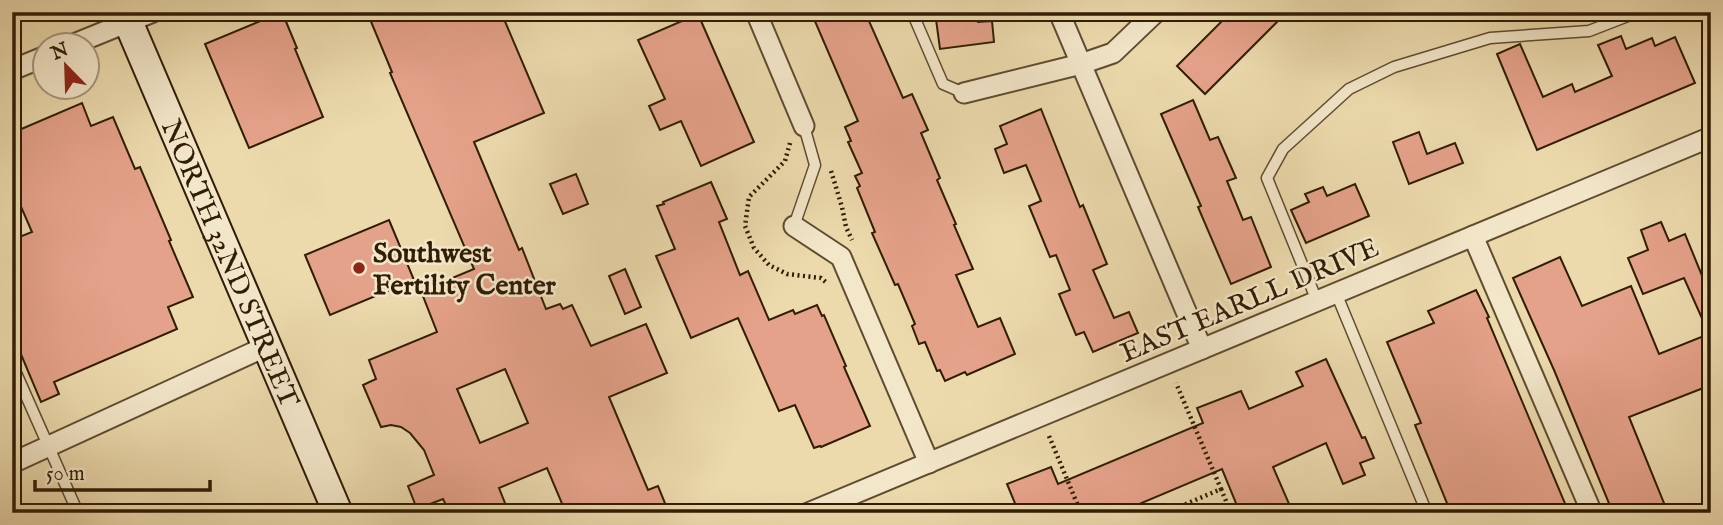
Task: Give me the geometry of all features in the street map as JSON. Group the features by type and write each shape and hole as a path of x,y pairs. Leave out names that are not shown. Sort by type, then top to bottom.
{"main road":[{"name":"NORTH 32ND STREET","path":"135,16 267,346 338,513"}],"street":[{"path":"756,12 804,126"},
{"path":"1059,12 1202,349"},
{"path":"964,93 1081,64 1113,53 1156,12"},
{"path":"100,32 135,16"},
{"path":"12,71 32,62"},
{"name":"EAST EARLL DRIVE","path":"808,513 1711,137"},
{"path":"794,226 841,257 929,463"},
{"path":"1474,236 1592,513"},
{"path":"12,463 267,346"}],"lane":[{"path":"912,12 943,84 964,93"},
{"path":"1317,301 1267,178 1283,149 1349,89 1394,67 1490,38 1589,31 1638,12"},
{"path":"794,226 815,165 804,126"},
{"path":"1336,293 1427,513"},
{"path":"12,364 78,513"}],"path":[{"path":"1176,383 1231,513"},
{"path":"1049,436 1081,513"},
{"path":"1165,513 1221,489"}],"building":[{"path":"282,12 323,117 249,148 205,44"},
{"path":"367,12 501,12 544,113 474,142 519,250 522,248 546,309 560,304 563,309 572,305 591,346 646,324 667,373 609,397 648,490 658,486 669,513 566,513 547,468 499,488 509,513 450,513 443,499 417,509 408,486 434,475 424,450 410,433 401,427 381,427 363,385 376,379 369,360 437,332 421,291 474,269 390,73 392,72","holes":["505,369 528,423 480,443 457,389"]},
{"path":"811,12 865,12 903,98 912,94 928,130 921,133 973,269 956,275 978,327 1000,318 1015,354 967,375 965,372 945,381 940,370 937,371 925,342 919,344 912,326 915,324 872,233 875,232 857,188 860,186 855,176 862,173 848,142 851,141 845,127 858,121"},
{"path":"935,12 977,12 978,22 992,21 994,42 940,49"},
{"path":"1236,12 1287,12 1205,94 1177,66 1225,18 1227,21"},
{"path":"698,14 754,142 701,166 681,121 660,130 649,106 665,99 638,40"},
{"path":"1621,36 1626,49 1652,38 1655,46 1675,37 1695,83 1537,150 1497,54 1520,44 1543,97 1572,84 1575,92 1612,76 1598,45"},
{"path":"1193,100 1210,140 1218,137 1236,178 1227,181 1243,220 1251,217 1271,267 1231,284 1161,114"},
{"path":"82,103 91,126 113,117 135,169 140,167 193,297 168,307 177,329 54,382 59,394 41,402 12,333 12,240 32,232 12,186 12,133"},
{"path":"1041,109 1080,207 1083,205 1107,264 1093,270 1114,318 1129,312 1138,333 1093,352 1084,332 1076,335 1059,294 1070,290 1056,255 1050,257 1029,206 1041,201 1026,165 1004,173 995,149 1007,144 1000,126"},
{"path":"1419,132 1427,154 1455,143 1463,163 1409,184 1393,142"},
{"path":"576,174 588,204 563,214 550,184"},
{"path":"711,182 727,219 719,222 740,275 748,271 769,320 793,310 795,314 817,305 822,316 824,315 870,426 814,448 795,405 779,411 738,318 691,338 656,256 675,249 657,206"},
{"path":"1355,184 1369,216 1306,243 1291,210 1309,202 1305,194 1323,187 1327,196"},
{"name":"Southwest Fertility Center","path":"389,220 414,280 330,315 305,255"},
{"path":"1661,222 1669,241 1685,234 1705,283 1711,280 1711,385 1629,417 1668,513 1613,513 1513,278 1560,257 1582,306 1631,286 1659,354 1709,334 1684,278 1643,294 1628,258 1648,250 1641,230"},
{"path":"625,269 641,307 625,314 609,276"},
{"path":"1476,290 1569,513 1451,513 1415,425 1421,423 1387,342 1434,323 1428,311"},
{"path":"1326,359 1374,458 1360,463 1365,475 1343,484 1326,443 1273,467 1293,513 1240,513 1222,469 1118,513 1019,513 1007,484 1051,467 1058,484 1203,423 1197,408 1241,391 1249,409 1303,386 1296,372"}],"place":[{"name":"Southwest Fertility Center","path":"359,268"}]}
